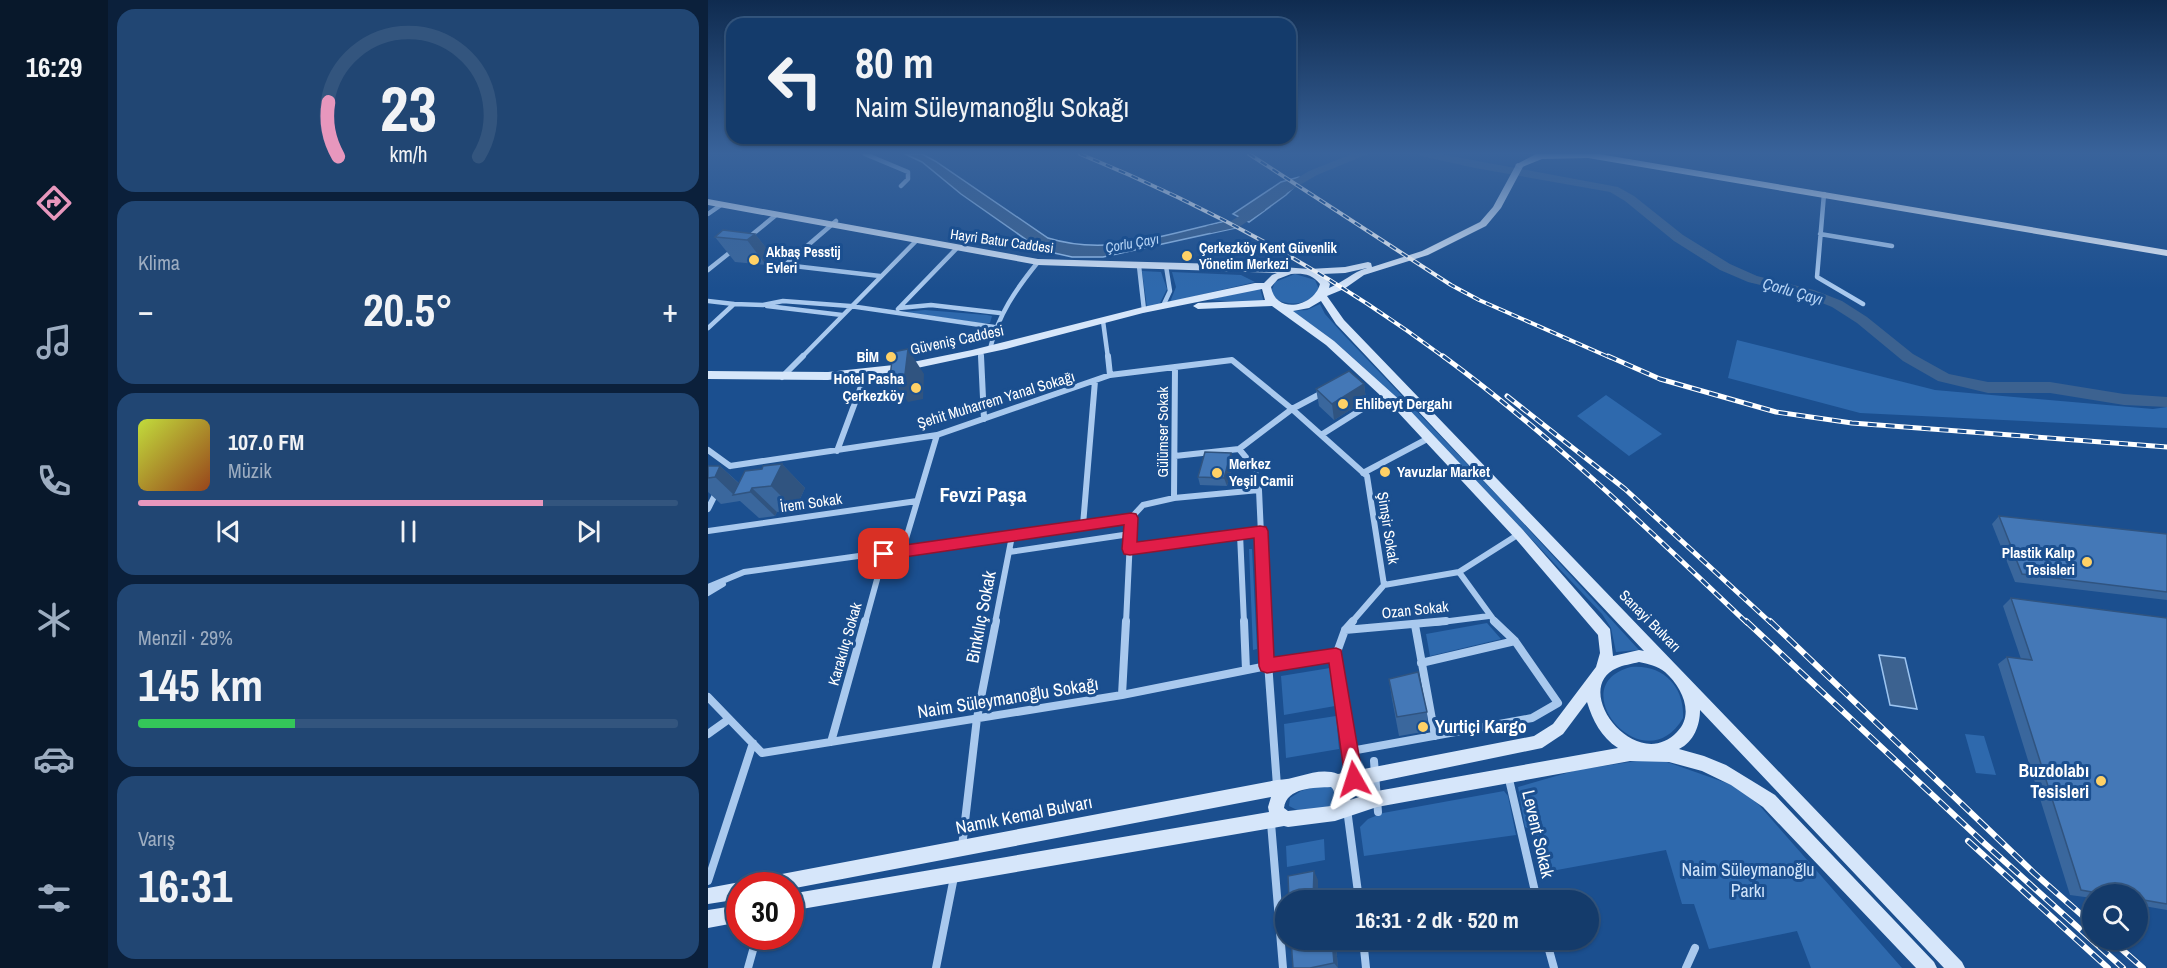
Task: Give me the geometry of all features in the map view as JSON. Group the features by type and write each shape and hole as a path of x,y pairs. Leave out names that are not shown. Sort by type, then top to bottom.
{"main road":[{"path":"1494,199 1473,222 1421,249 1346,270 1290,271 1275,277 1267,285 1266,293 1276,304 1330,343 1358,373 1386,394 1519,534 1605,633 1607,653 1602,670 1594,683 1592,698 1596,715 1606,730 1620,742 1637,749 1708,763 1742,781 1769,801 1928,968"},
{"path":"1276,304 1298,308 1308,305 1361,273 1425,253 1483,224 1497,208 1501,199"},
{"path":"1854,199 2167,253"},
{"path":"1893,199 2167,247"},
{"name":"Hayri Batur Caddesi","path":"708,202 1038,262 1290,271"},
{"name":"Hayri Batur Caddesi","path":"1188,267 1246,274 1267,285"},
{"path":"1308,272 1322,279 1325,284 1322,295"},
{"name":"Güveniş Caddesi","path":"708,375 782,377 866,373 986,350 1144,310 1267,285"},
{"name":"Sanayi Bulvarı","path":"1322,295 1340,322 1626,625 1679,676 1704,706 1956,968"},
{"name":"Güveniş Caddesi","path":"1102,321 1189,307 1276,304"},
{"path":"804,901 1277,819 1377,805 1565,763 1655,751 1672,747 1684,737 1692,723 1694,707 1689,691 1679,676 1667,666 1639,656 1618,659 1602,670"},
{"name":"Namık Kemal Bulvarı","path":"804,878 1283,788 1299,783 1331,779 1346,781 1375,767 1537,743 1558,729 1602,670"},
{"path":"1341,811 1342,792 1346,781"},
{"path":"1277,819 1276,806 1284,791 1283,788"},
{"path":"708,896 726,893"},
{"path":"708,919 726,916"}],"street":[{"path":"1823,199 1817,277 1863,304"},
{"path":"708,214 721,204"},
{"path":"745,241 776,215"},
{"path":"833,223 784,266 880,276"},
{"path":"1820,234 1892,246"},
{"path":"782,377 916,241"},
{"path":"708,270 735,248"},
{"path":"893,314 957,248"},
{"path":"984,419 986,350 1000,314 1038,262"},
{"path":"1139,266 1144,310"},
{"path":"1163,306 1170,291 1166,266"},
{"path":"708,302 763,305 842,315"},
{"path":"763,305 783,302 850,306 994,327"},
{"path":"708,328 734,304"},
{"path":"899,308 931,305 1000,314"},
{"path":"1102,321 1110,375"},
{"name":"Şehit Muharrem Yanal Sokağı","path":"730,466 937,435 1110,375 1232,360"},
{"name":"Şimşir Sokak","path":"1232,360 1292,409 1367,476 1384,585 1345,630 1336,655 1351,751 1346,781"},
{"name":"Gülümser Sokak","path":"1174,498 1175,367"},
{"path":"837,451 866,373"},
{"path":"1083,525 1095,381"},
{"path":"1175,456 1239,449 1292,409 1333,387"},
{"path":"1321,435 1386,394"},
{"path":"902,552 937,435"},
{"path":"1363,473 1429,438"},
{"path":"1239,449 1254,467 1259,490 1267,666 1283,788"},
{"path":"708,450 730,466 726,475"},
{"path":"708,509 721,483"},
{"path":"708,586 744,572 902,552 1131,518 1143,505 1174,498 1259,490"},
{"name":"İrem Sokak","path":"708,531 917,501"},
{"path":"1122,695 1131,518"},
{"path":"1130,549 1260,531"},
{"path":"1009,552 1130,534"},
{"path":"1240,534 1246,670"},
{"path":"1384,585 1459,572 1519,534"},
{"name":"Binkılıç Sokak","path":"962,848 977,718 1012,536"},
{"name":"Karakılıç Sokak","path":"831,742 884,554"},
{"path":"708,592 744,572"},
{"path":"1351,751 1532,718 1558,703 1515,641 1489,615 1459,572"},
{"name":"Ozan Sokak","path":"1345,630 1415,625 1489,615"},
{"path":"1415,625 1435,736"},
{"path":"1421,663 1515,641"},
{"name":"Naim Süleymanoğlu Sokağı","path":"708,696 762,753 1122,695 1267,666 1336,655"},
{"path":"708,734 729,719"},
{"path":"708,881 753,743"},
{"path":"1375,767 1377,805"},
{"name":"Levent Sokak","path":"1508,775 1535,890"},
{"path":"1341,811 1357,890"},
{"path":"1277,819 1283,968"},
{"path":"936,968 955,874"},
{"path":"1686,968 1695,948"},
{"path":"748,968 754,950"},
{"path":"1364,950 1366,968"},
{"path":"1549,950 1554,968"}],"green space":[{"path":"1142,271 1161,272 1167,289 1159,305 1147,307"},
{"path":"1172,272 1241,275 1255,282 1170,302 1176,287"},
{"path":"1295,274 1315,280 1319,289 1316,294 1301,303 1277,300 1271,292 1275,282"},
{"path":"1260,288 1264,303 1208,300"},
{"path":"1320,304 1325,314 1343,334 1512,511 1639,650 1616,652 1611,628 1602,614 1487,492 1356,361 1324,334 1289,311 1307,310"},
{"path":"925,310 992,316 990,323 981,323 903,312"},
{"path":"1737,340 1935,390 2153,409 2167,407 2167,428 1860,413 1728,378"},
{"path":"1606,395 1662,434 1629,456 1577,416"},
{"path":"1249,549 1252,549 1257,649 1253,650"},
{"path":"1487,623 1501,639 1430,656 1426,634"},
{"path":"1631,667 1653,669 1670,680 1676,687 1683,707 1683,718 1667,736 1648,741 1631,736 1616,724 1606,709 1604,692 1611,677"},
{"path":"1330,668 1335,706 1284,715 1281,676"},
{"path":"1336,716 1339,749 1286,758 1284,724"},
{"path":"1965,734 1984,736 1996,775 1976,773"},
{"name":"Naim Süleymanoğlu Parkı","path":"1650,759 1664,761 1738,787 1759,805 1902,968 1811,968 1797,931 1709,949 1694,904 1682,904 1666,850 1546,872 1535,831 1525,827 1518,787 1577,770"},
{"path":"1315,787 1333,787 1338,796 1331,807 1297,810 1289,806 1290,798 1301,791"},
{"path":"1504,791 1508,796 1516,835 1364,856 1360,827 1368,819 1383,813"},
{"path":"1324,839 1325,860 1287,867 1286,846"}],"water":[{"path":"968,199 991,199 1048,238 1071,243 1093,245 1137,241 1226,221 1235,228 1103,257 1072,257 1041,250"},
{"path":"1255,199 1280,199 1249,222 1233,214"},
{"path":"1879,655 1905,658 1917,709 1890,705"}],"building":[{"path":"723,230 755,234 747,240 715,237"},
{"path":"908,349 905,374 890,377 893,352"},
{"path":"1349,371 1364,384 1332,404 1316,389"},
{"path":"1205,452 1231,453 1224,478 1198,477"},
{"path":"782,464 771,486 752,488 750,492 733,495 745,471"},
{"path":"708,466 720,466 715,477 708,478"},
{"name":"Plastik Kalıp Tesisleri","path":"1999,516 2167,534 2167,592 2022,574"},
{"name":"Buzdolabı Tesisleri","path":"2011,598 2167,618 2167,904 2148,901 2148,884 2082,884 2081,890 2007,657 2032,660"},
{"path":"1418,672 1427,712 1397,717 1389,679"},
{"path":"1314,871 1313,890 1289,890 1288,876"},
{"path":"1292,950 1333,950 1334,963 1310,968 1293,968"}],"waterway":[{"name":"Çorlu Çayı","path":"1630,199 1679,238 1725,267 1752,279 1809,293 1837,304 1862,320 1908,358 1943,377 1965,384 1988,387 2022,389 2050,387 2124,400 2167,402"},
{"name":"Çorlu Çayı","path":"1211,229 1235,224 1261,207"}],"railway":[{"path":"1182,199 1269,244 1359,298 1445,358"},
{"path":"1319,199 1451,285 1479,300 1611,358"},
{"path":"1443,356 1523,418 1561,451 1747,623"},
{"path":"1608,356 1660,379 1776,412 1852,423 2167,447"},
{"path":"1507,396 1625,489 1771,623"},
{"path":"1746,621 1983,842 2123,968"},
{"path":"1770,621 2034,873 2082,915"},
{"path":"1968,841 2108,968"},
{"path":"2123,950 2143,968"}],"place":[{"name":"Çerkezköy Kent Güvenlik Yönetim Merkezi","path":"1187,256"},
{"name":"Akbaş Pesstij Evleri","path":"754,260"},
{"name":"BİM","path":"891,357"},
{"name":"Hotel Pasha Çerkezköy","path":"916,388"},
{"name":"Ehlibeyt Dergahı","path":"1343,404"},
{"name":"Yavuzlar Market","path":"1385,472"},
{"name":"Merkez Yeşil Camii","path":"1217,473"},
{"name":"Plastik Kalıp Tesisleri","path":"2087,562"},
{"name":"Yurtiçi Kargo","path":"1423,727"},
{"name":"Buzdolabı Tesisleri","path":"2101,781"}],"district":[{"name":"Fevzi Paşa","path":"983,495"}],"route":[{"path":"884,554 1131,518 1130,549 1260,531 1267,666 1336,655 1354,779"}]}
